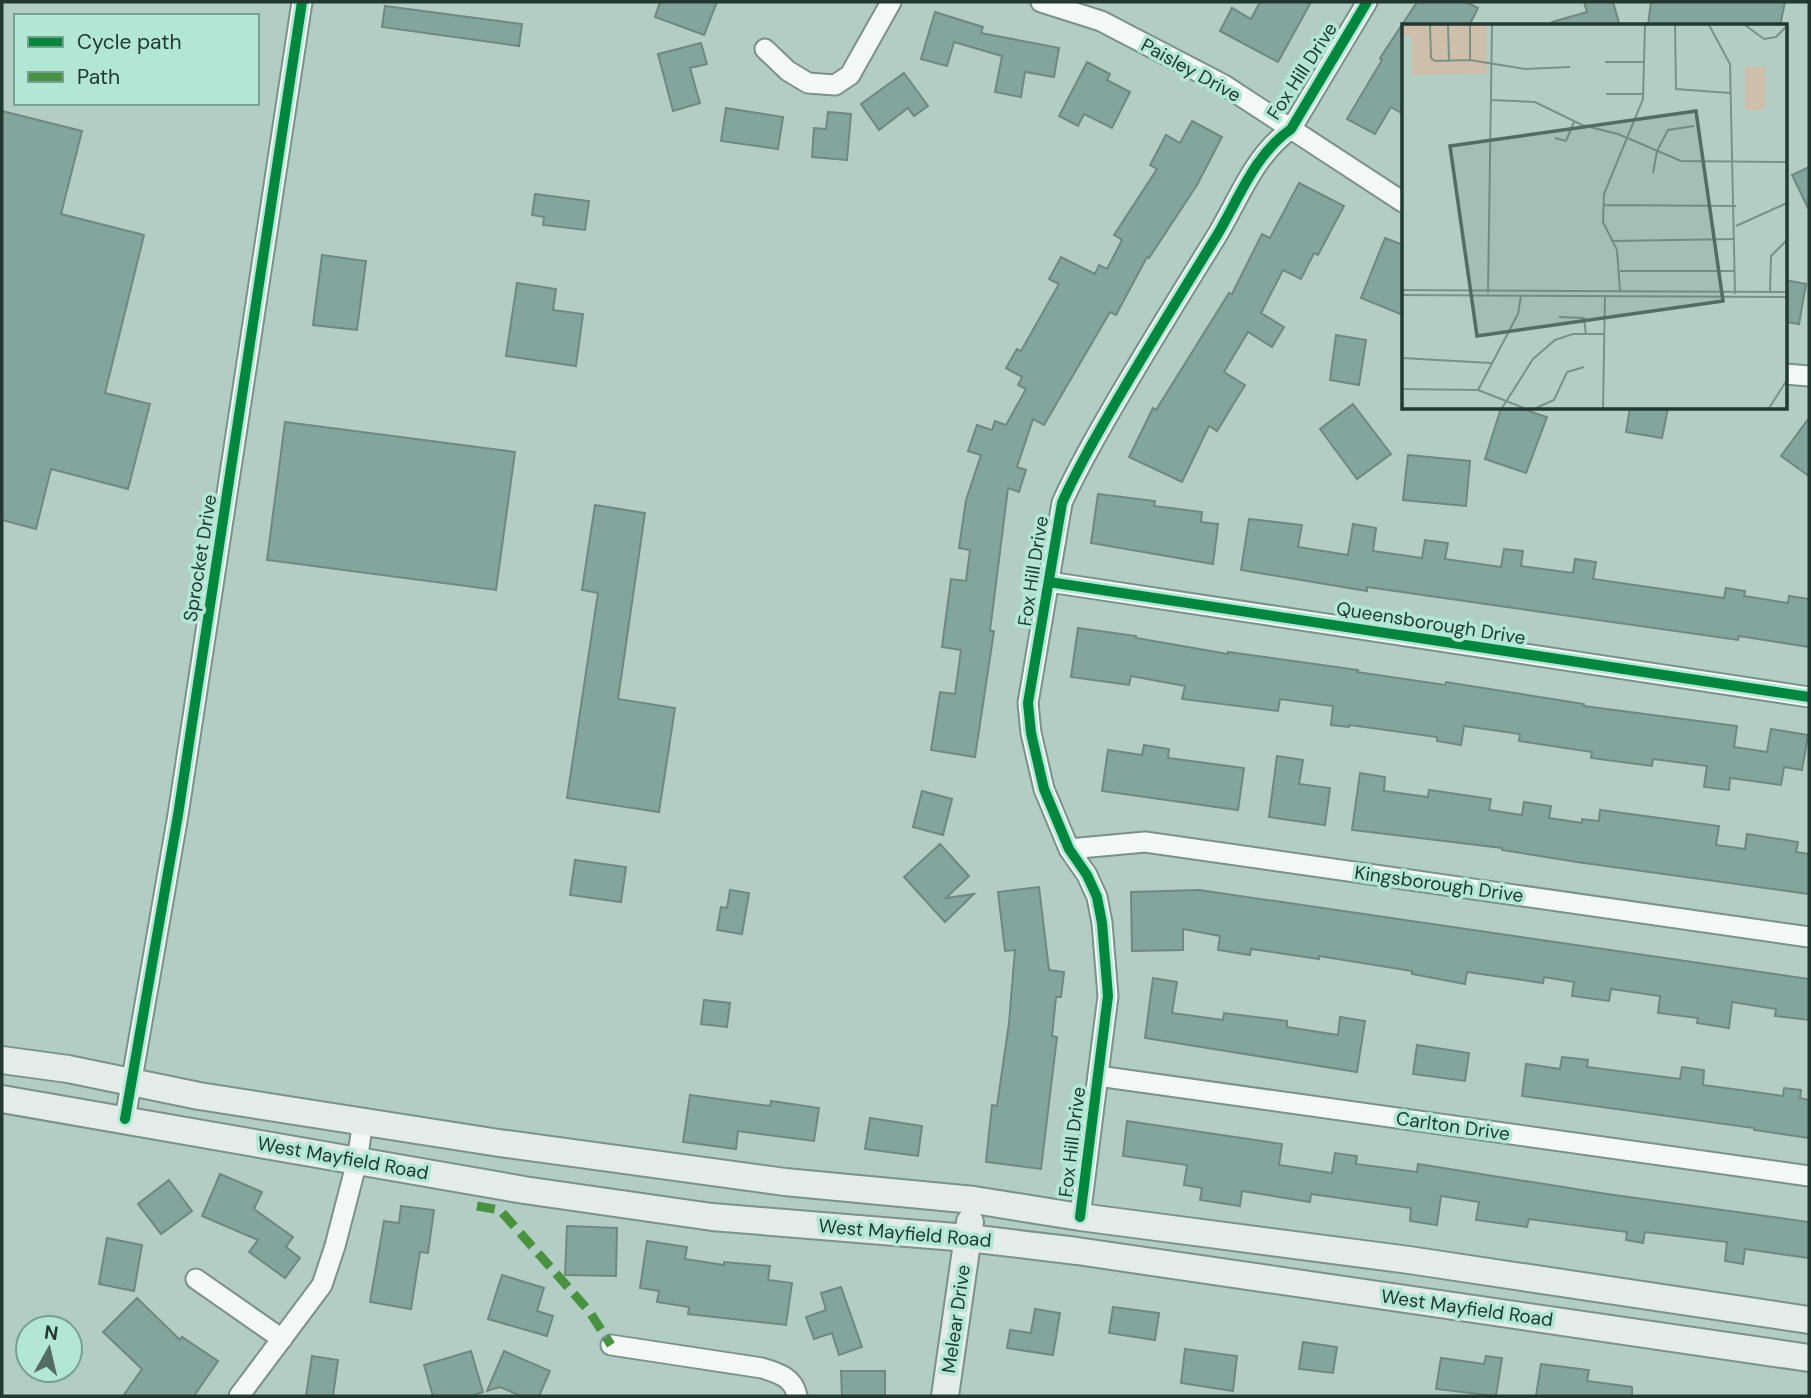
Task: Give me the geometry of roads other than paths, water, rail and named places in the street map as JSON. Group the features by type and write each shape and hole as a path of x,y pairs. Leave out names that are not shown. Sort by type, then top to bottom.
{"main road":[{"name":"West Mayfield Road","path":"2,1060 68,1069 198,1096 499,1143 785,1182 974,1200 1080,1217 1409,1260 1809,1320"},
{"name":"West Mayfield Road","path":"2,1100 125,1119 524,1190 712,1217 968,1238 1090,1252 1809,1358"},
{"name":"Melear Drive","path":"945,1396 974,1200"}],"street":[{"name":"Sprocket Drive","path":"125,1119 178,815 302,2"},
{"path":"765,49 788,71 808,83 835,85 850,75 891,2"},
{"name":"Paisley Drive","path":"1041,2 1101,21 1224,85 1402,201"},
{"name":"Fox Hill Drive","path":"1080,1217 1108,996 1102,923 1097,897 1087,875 1069,849 1044,789 1031,733 1028,703 1062,503 1073,476 1115,402 1230,215 1256,166 1275,140 1291,128 1367,2"},
{"path":"1786,374 1809,376"},
{"name":"Queensborough Drive","path":"1049,582 1809,698"},
{"name":"Kingsborough Drive","path":"1069,849 1145,842 1809,937"},
{"name":"Carlton Drive","path":"1098,1076 1809,1176"},
{"path":"239,1396 322,1285 335,1246 363,1121"},
{"path":"196,1279 282,1339"},
{"path":"611,1345 778,1372 789,1380 796,1389 797,1396"}]}
